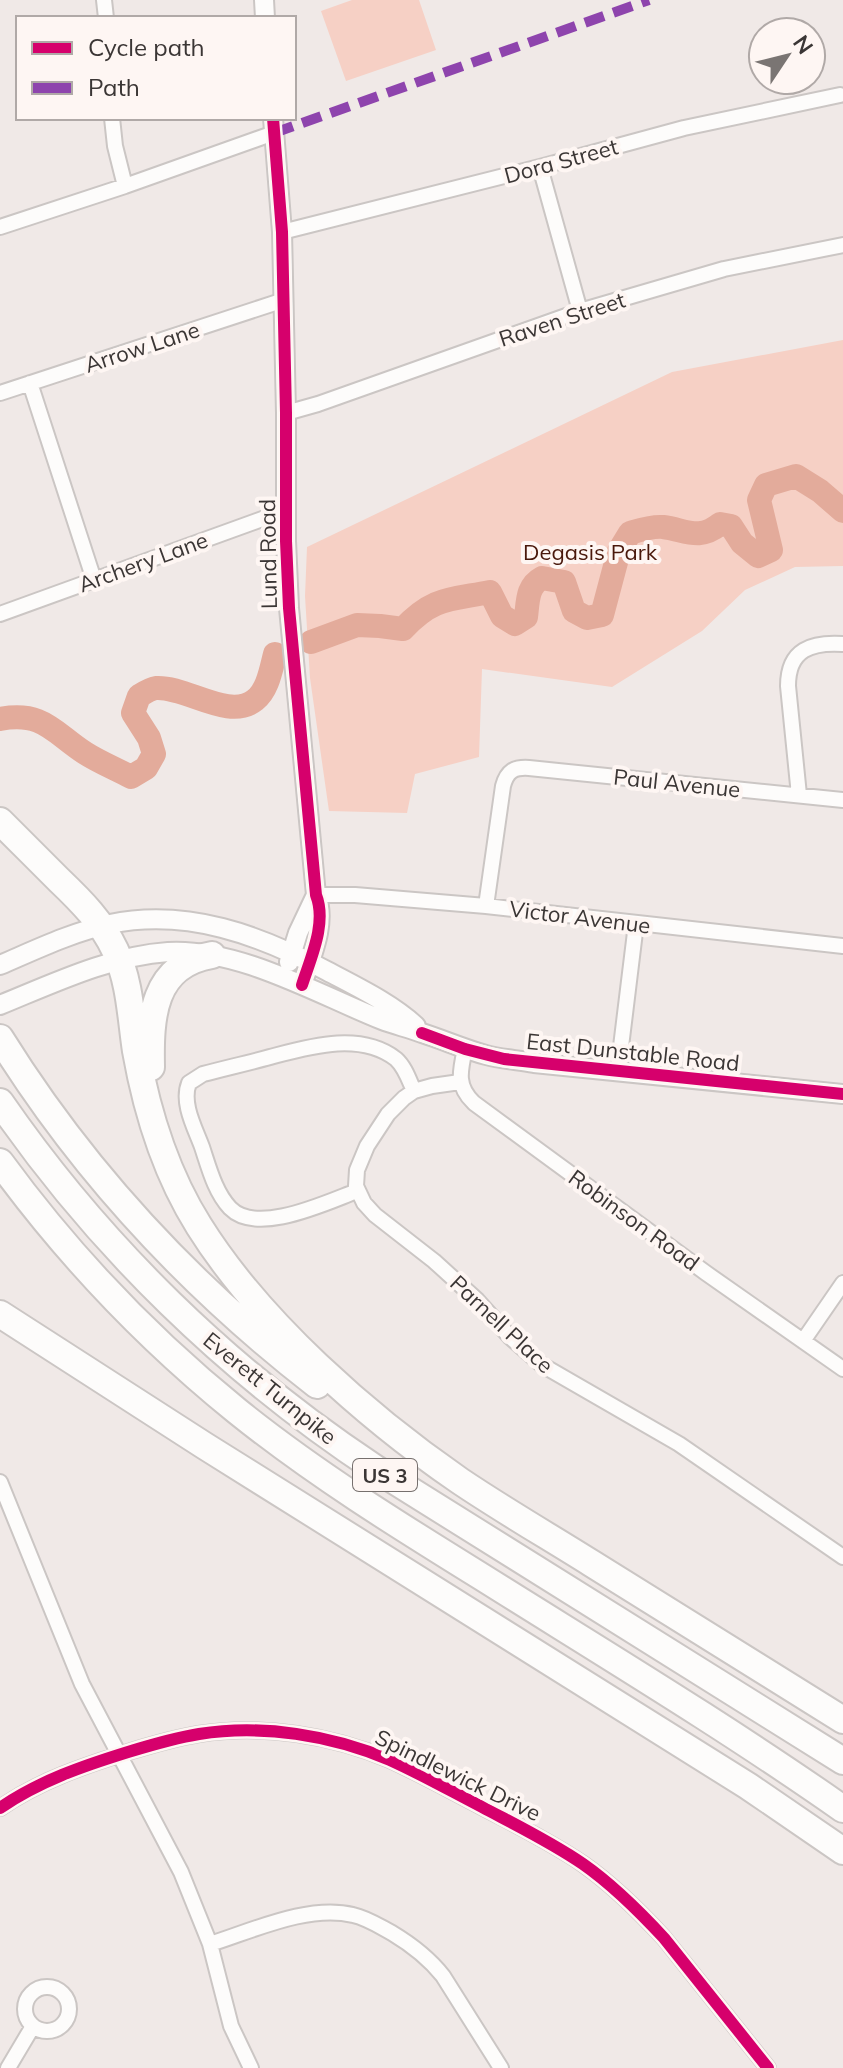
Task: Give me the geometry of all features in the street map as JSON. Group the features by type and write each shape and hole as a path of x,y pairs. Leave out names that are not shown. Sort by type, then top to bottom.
{"highway":[{"path":"0,821 82,902 101,927 120,961 155,1132 172,1176 207,1239 263,1310 304,1352 384,1422 461,1482"},
{"path":"172,1176 153,1097 151,1052 154,1012 160,991 170,976 191,960 212,955"},
{"path":"0,1038 82,1155 137,1220 194,1279 263,1341 378,1429 839,1717"},
{"name":"Everett Turnpike","path":"0,1102 54,1176 134,1267 203,1335 277,1398 376,1469 843,1761"},
{"name":"Everett Turnpike","path":"0,1162 63,1242 129,1313 199,1379 283,1447 393,1522 742,1740 843,1809"},
{"path":"0,1314 728,1773 843,1851"}],"street":[{"name":"Dora Street","path":"282,232 684,128 840,95"},
{"path":"112,120 125,186"},
{"path":"0,227 125,186 273,126"},
{"name":"Lund Road","path":"273,126 282,232 286,541 291,640 316,895 321,916 309,962 293,982"},
{"path":"540,167 580,311"},
{"name":"Raven Street","path":"286,413 580,311 724,269 843,245"},
{"name":"Arrow Lane","path":"0,393 284,300"},
{"path":"30,383 94,580"},
{"name":"Archery Lane","path":"0,614 287,510"},
{"path":"799,795 788,678 790,666 800,653 813,645 843,644"},
{"name":"Paul Avenue","path":"486,906 503,786 508,773 522,767 843,800"},
{"path":"293,982 291,954 316,895"},
{"name":"Victor Avenue","path":"316,895 355,895 486,906 843,946"},
{"name":"East Dunstable Road","path":"8,961 101,927 154,919 199,922 243,933 309,962 388,1005 422,1033"},
{"path":"618,1071 636,924"},
{"name":"East Dunstable Road","path":"0,1005 74,975 120,961 167,952 212,955 293,982 382,1020 504,1059 843,1094"},
{"path":"414,1091 394,1058 365,1046 344,1043 312,1046 203,1074 189,1083 186,1093 212,1177 223,1200 238,1215 250,1219 272,1218 357,1191 355,1178 367,1146 393,1108 414,1091 460,1082 465,1049"},
{"name":"Robinson Road","path":"460,1082 467,1096 479,1107 843,1369"},
{"name":"Parnell Place","path":"357,1191 371,1211 434,1261 542,1365 670,1439 843,1557"},
{"path":"803,1341 843,1283"},
{"path":"0,1482 76,1670 181,1872 210,1944 231,2026 251,2068"},
{"name":"Spindlewick Drive","path":"0,1808 71,1770 154,1744 200,1734 268,1731 342,1744 417,1774 561,1850 603,1880 664,1938 768,2068"},
{"path":"210,1944 321,1912 353,1915 368,1920 409,1942 433,1963 501,2068"},
{"path":"8,2068 33,2026"}],"green space":[{"path":"352,0 419,0 436,50 346,81 321,11"},
{"name":"Degasis Park","path":"843,340 843,566 795,567 745,590 702,631 612,687 482,669 479,757 415,774 407,813 329,811 310,678 305,596 307,547 672,372"}],"waterway":[{"path":"311,642 357,625 403,629 433,605 490,592 502,616 515,624 526,617 531,590 542,578 564,582 574,611 587,618 602,615 619,551 630,533 659,527 699,533 720,524 731,526 742,543 758,556 771,550 759,500 766,485 796,476 843,511"},
{"path":"0,719 27,718 47,725 90,756 131,777 146,768 154,754 149,738 133,713 139,696 154,689 168,689 220,705 245,705 263,691 275,654"}],"marked path":[{"path":"274,133 649,0"}],"cycle path":[{"path":"273,120 282,232 289,608 320,917 302,985"},
{"path":"422,1033 504,1059 843,1094"},
{"path":"0,1808 30,1790 78,1769 154,1744 199,1734 272,1731 320,1738 367,1751 413,1771 520,1827 594,1872 664,1938 768,2068"}]}
